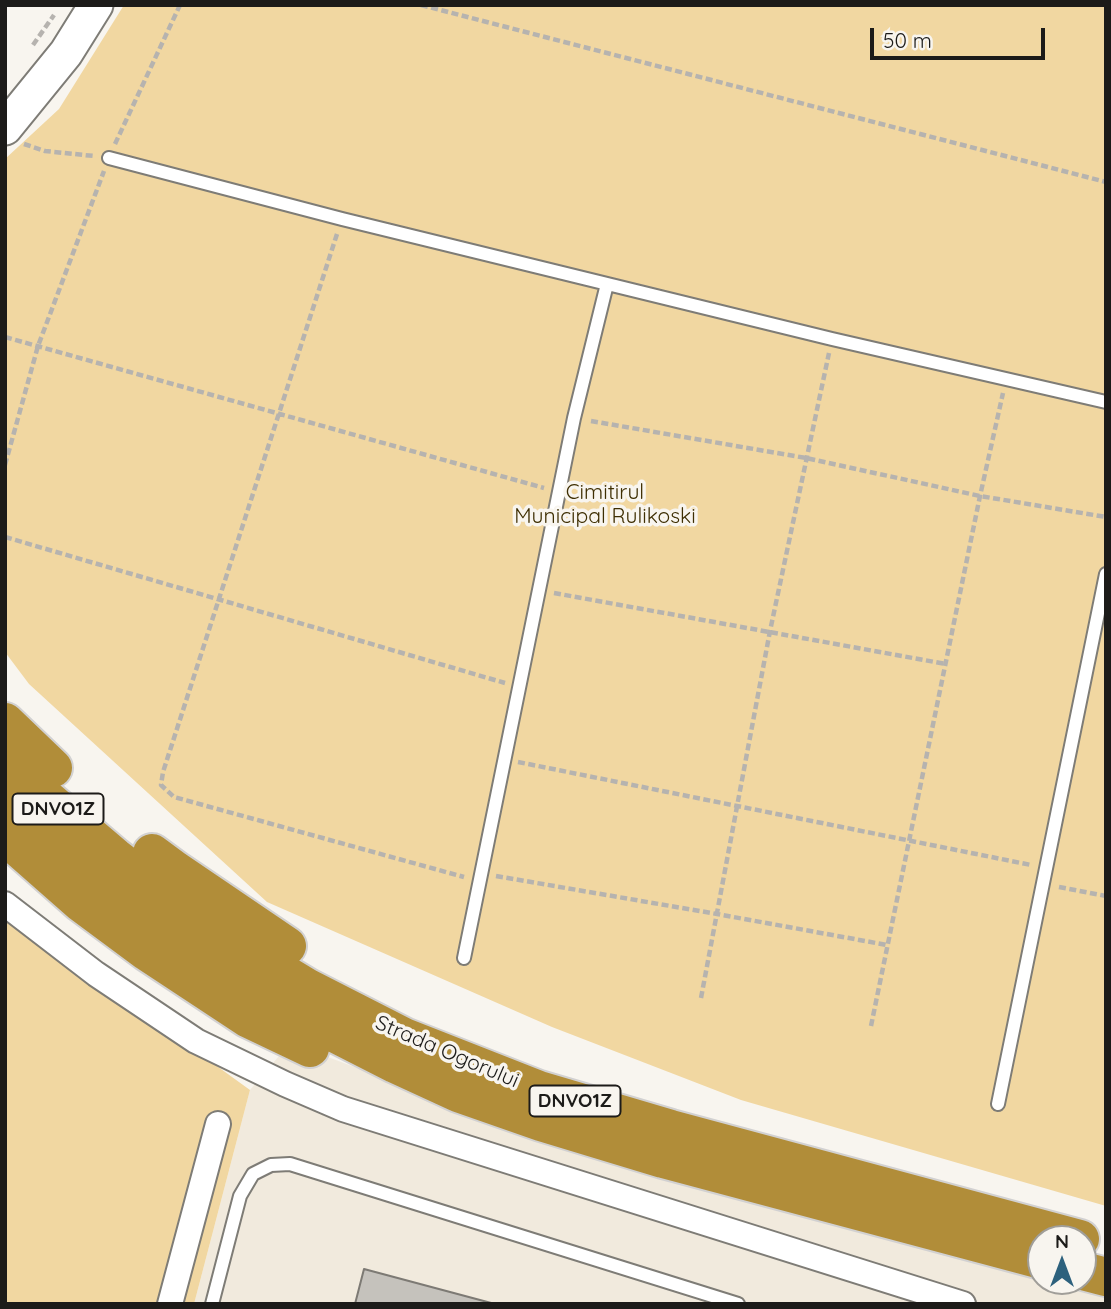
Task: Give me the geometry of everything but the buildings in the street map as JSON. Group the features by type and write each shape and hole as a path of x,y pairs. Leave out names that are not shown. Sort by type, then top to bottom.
{"highway":[{"path":"5,722 69,783 142,845 268,934 421,1029 463,1078 420,1092 398,1087 336,1061 247,1018 146,953 81,903 5,836"},
{"name":"Strada Ogorului","path":"5,757 47,799 115,857 202,924 308,988 404,1037 463,1078 541,1122 663,1158 1027,1256"},
{"name":"Strada Ogorului","path":"5,800 109,891 184,944 293,1012 395,1064 539,1090 671,1129 1030,1225"}],"main road":[{"path":"5,104 80,5"},
{"path":"12,135 96,5"}],"street":[{"path":"5,904 96,974 196,1041 343,1109 963,1304"},
{"path":"170,1304 218,1124"}],"lane":[{"path":"109,158 607,284 1106,402"},
{"path":"464,958 574,418 607,284"},
{"path":"998,1104 1106,574"},
{"path":"212,1304 240,1196 253,1174 271,1165 289,1164 738,1304"}],"path":[{"path":"5,465 38,346 109,158 180,5"},
{"path":"421,5 1106,182"},
{"path":"12,135 45,151 109,158"},
{"path":"342,219 161,785 174,797 480,877 717,914 887,945"},
{"path":"5,337 559,492"},
{"path":"701,998 770,631 832,339"},
{"path":"871,1026 1006,379"},
{"path":"574,418 806,458 980,496 1106,517"},
{"path":"5,537 519,688"},
{"path":"539,590 946,664"},
{"path":"505,760 1046,868"},
{"path":"1043,884 1106,896"}],"shaded area":[{"path":"290,1043 403,1085 1027,1263 1027,1295 1097,1295 1097,1283 1106,1285 1106,1304 194,1304 250,1090"}],"green space":[{"name":"Cimitirul Municipal Rulikoski","path":"124,5 1106,5 1106,1206 741,1100 552,1027 267,902 29,684 5,652 5,159 59,109"},
{"path":"5,913 250,1090 194,1304 5,1304"}]}
